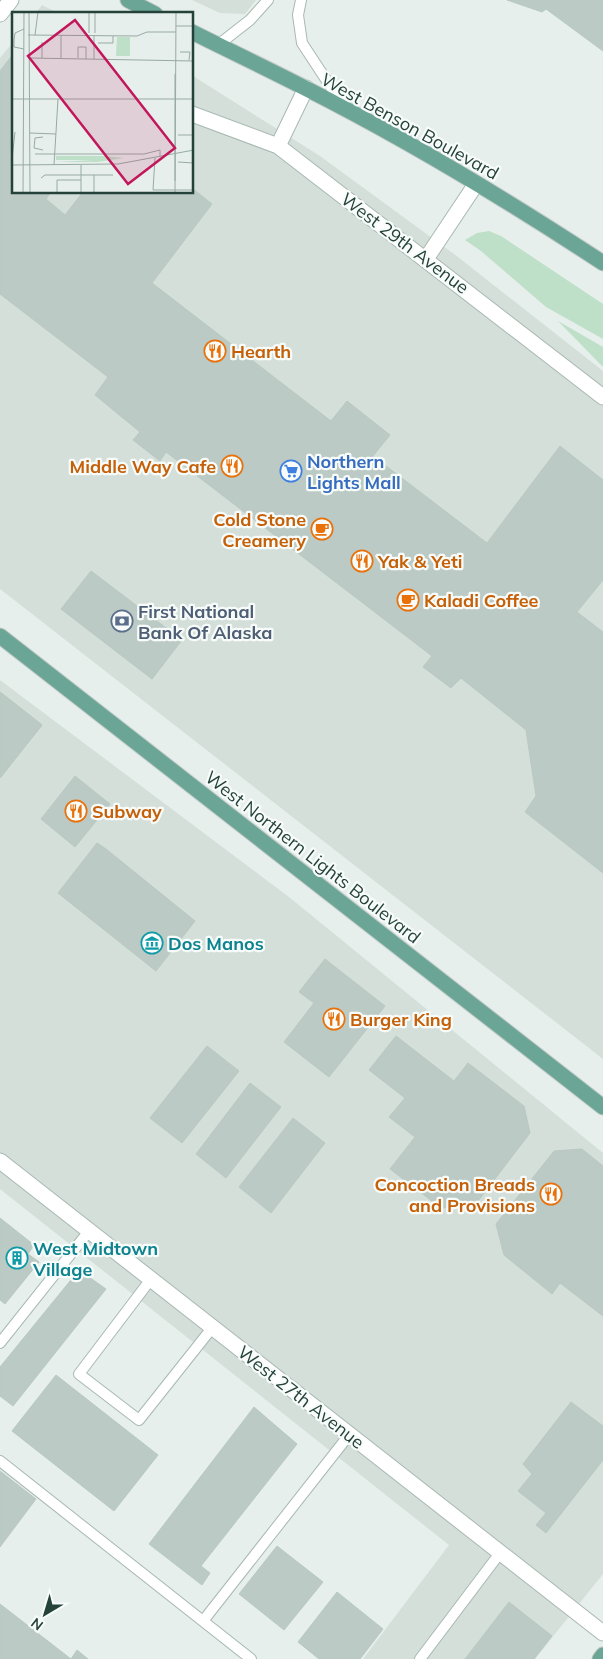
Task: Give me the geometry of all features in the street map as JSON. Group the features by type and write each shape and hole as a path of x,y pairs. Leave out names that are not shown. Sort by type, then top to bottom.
{"main road":[{"path":"128,0 151,12"},
{"name":"West Benson Boulevard","path":"194,33 306,88 346,110 476,184 603,263"},
{"name":"West Northern Lights Boulevard","path":"0,636 603,1107"},
{"path":"600,1659 603,1655"}],"street":[{"path":"0,14 11,0"},
{"path":"278,146 306,88"},
{"name":"West 29th Avenue","path":"194,115 278,146 603,397"},
{"path":"426,260 476,184"},
{"name":"West 27th Avenue","path":"0,1161 603,1633"}],"lane":[{"path":"218,45 250,20 268,0"},
{"path":"301,0 298,15 302,42 346,110"},
{"path":"0,1343 89,1231"},
{"path":"151,1279 79,1374 139,1420 212,1328"},
{"path":"203,1621 349,1435"},
{"path":"0,1461 251,1659"},
{"path":"420,1659 500,1553"}],"shaded area":[{"path":"192,0 256,0 245,14 220,13"},
{"path":"42,5 56,12 37,12"},
{"path":"12,43 12,194 194,194 194,77 320,156 458,257 603,371 603,1059 0,589 0,58"},
{"path":"0,680 289,897 603,1153 603,1574 535,1659 363,1659 449,1545 0,1189"}],"green space":[{"path":"489,231 501,236 603,304 603,339 546,307 481,251 465,240 477,233"},
{"path":"558,321 603,347 603,367"}],"building":[{"path":"507,0 603,0 603,51 546,9 542,12"},
{"name":"Northern Lights Mall","path":"12,56 12,194 50,194 46,199 65,215 81,194 194,194 194,190 212,204 152,283 331,421 347,401 390,435 373,456 487,543 560,446 603,480 603,580 577,612 603,632 603,873 525,812 536,796 526,730 461,678 451,688 423,667 432,656 166,452 160,461 133,440 140,432 95,395 108,377 0,294 0,71"},
{"path":"91,571 182,640 152,679 61,609"},
{"path":"0,692 42,725 0,778"},
{"path":"0,692 42,725 0,778"},
{"name":"Subway","path":"75,776 110,804 75,847 41,819"},
{"path":"97,843 195,921 156,971 58,893"},
{"path":"325,959 385,1006 329,1077 284,1042 314,1003 299,992"},
{"path":"396,1036 454,1081 468,1063 524,1106 530,1133 475,1205 441,1208 390,1169 415,1137 389,1117 405,1098 369,1070"},
{"path":"207,1046 239,1071 182,1143 150,1118"},
{"path":"250,1083 281,1107 226,1178 196,1154"},
{"path":"293,1118 325,1143 271,1213 239,1187"},
{"path":"582,1149 603,1166 603,1316 560,1283 552,1294 504,1255 496,1224 554,1151"},
{"name":"West Midtown Village","path":"0,1218 34,1245 28,1254 39,1262 5,1304 0,1300"},
{"path":"79,1270 106,1289 13,1406 0,1396 0,1367"},
{"path":"56,1375 158,1455 114,1511 12,1431"},
{"path":"571,1402 603,1426 603,1460 546,1533 536,1525 546,1513 518,1491 532,1474 523,1464"},
{"path":"254,1407 297,1444 201,1566 210,1573 202,1585 149,1544"},
{"path":"0,1471 36,1499 0,1547"},
{"path":"277,1546 323,1582 284,1630 239,1594"},
{"path":"337,1592 383,1629 360,1659 319,1659 298,1642"},
{"path":"509,1602 552,1636 534,1659 465,1659"},
{"path":"0,1604 71,1659 0,1659"},
{"path":"77,1650 88,1659 71,1659"}],"place":[{"name":"Hearth","path":"215,351"},
{"name":"Middle Way Cafe","path":"232,466"},
{"name":"Northern Lights Mall","path":"291,471"},
{"name":"Cold Stone Creamery","path":"322,529"},
{"name":"Yak & Yeti","path":"362,561"},
{"name":"Kaladi Coffee","path":"408,600"},
{"name":"First National Bank Of Alaska","path":"122,621"},
{"name":"Subway","path":"76,811"},
{"name":"Dos Manos","path":"152,943"},
{"name":"Burger King","path":"334,1019"},
{"name":"Concoction Breads and Provisions","path":"551,1194"},
{"name":"West Midtown Village","path":"17,1258"}]}
